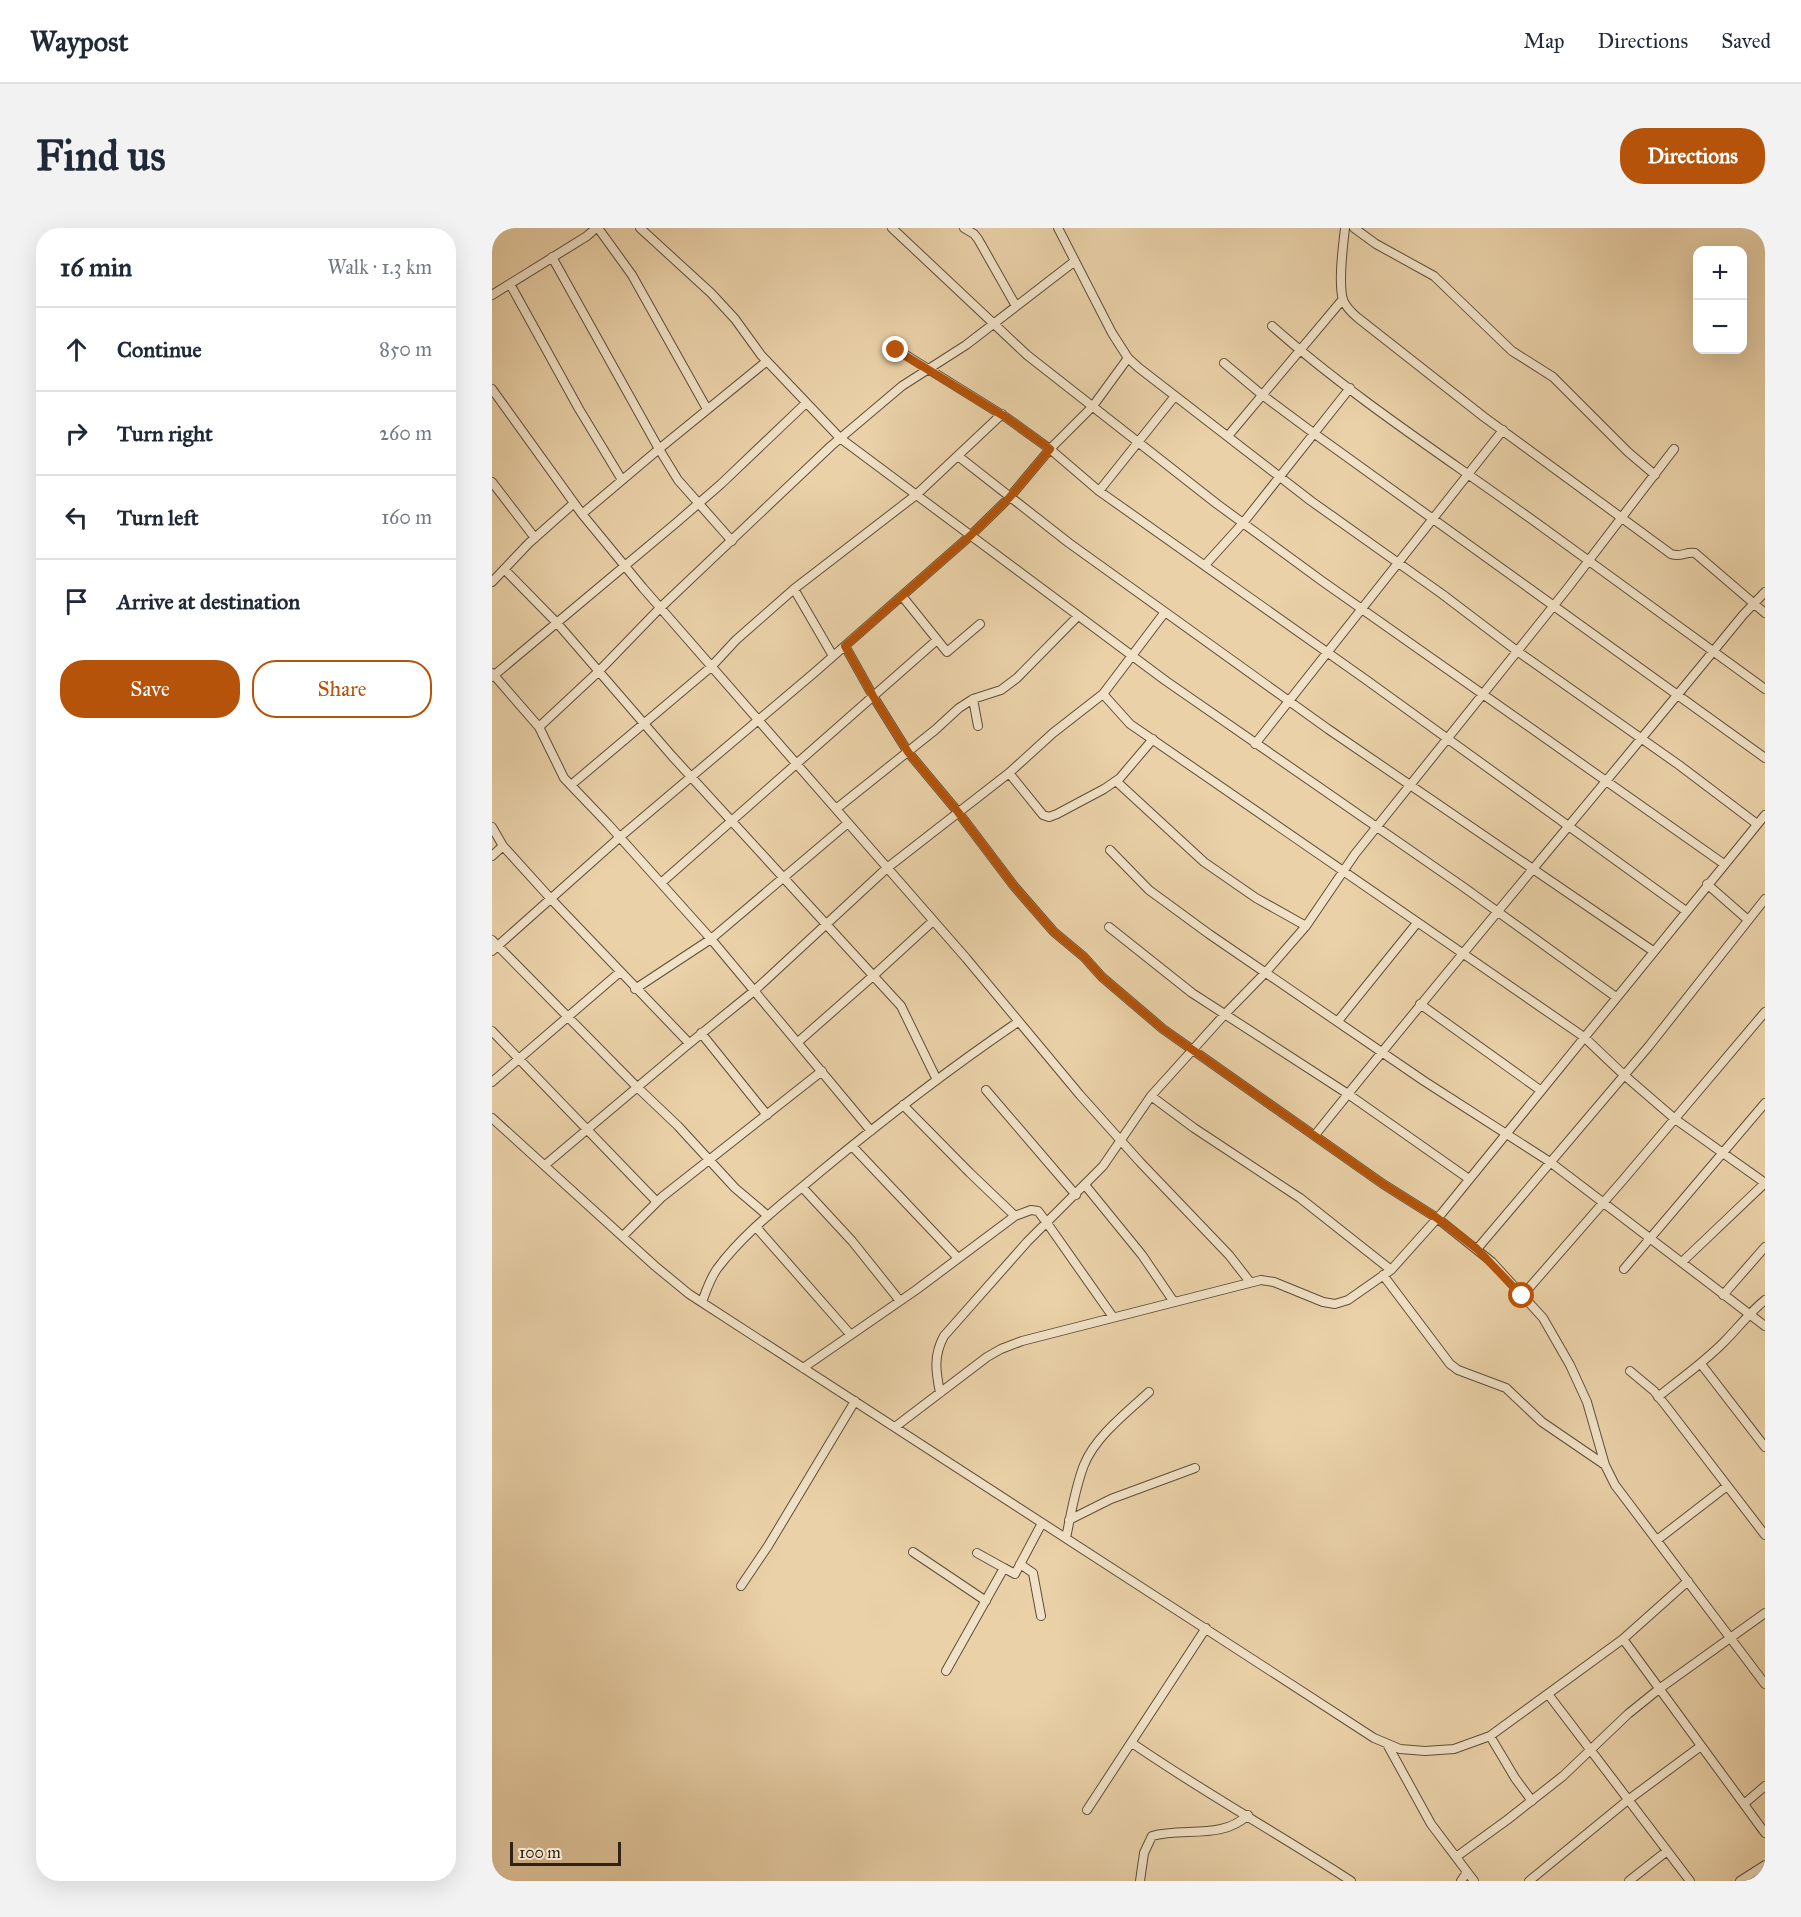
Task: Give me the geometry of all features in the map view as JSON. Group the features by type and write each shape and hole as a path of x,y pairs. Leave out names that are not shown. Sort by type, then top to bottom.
{"street":[{"path":"640,228 711,293 735,319 767,361 840,438 1132,656 1255,744 1378,827 1616,997"},
{"path":"892,228 1027,355 1243,523 1724,864"},
{"path":"964,228 978,239 1016,306"},
{"path":"1058,228 1112,333 1128,358 1311,501 1757,824"},
{"path":"1345,228 1342,255 1343,299 1349,310 1503,430 1671,554 1681,556 1695,553 1765,613"},
{"path":"1354,228 1376,244 1434,276 1512,351 1553,377 1628,452 1655,475"},
{"path":"492,295 593,229 632,275 707,409"},
{"path":"552,257 678,480 732,541"},
{"path":"539,728 660,608 840,438 902,386 927,369 944,361 1075,261"},
{"path":"510,284 568,390 622,480"},
{"path":"1228,436 1343,299"},
{"path":"1272,326 1299,350 1350,388 1765,689"},
{"path":"896,350 1002,414 1050,449 1099,490 1686,911"},
{"path":"768,1216 735,1188 678,1126 568,1015 494,946 758,721 970,536 1009,498 1050,449 1093,406 1128,358"},
{"path":"582,514 767,361"},
{"path":"1224,363 1314,434 1765,758"},
{"path":"1205,565 1243,523 1350,388"},
{"path":"492,389 573,504 624,566 1120,1140 1228,1255 1250,1282"},
{"path":"1099,490 1175,396"},
{"path":"806,403 698,504 493,675 539,728 564,778 711,939 871,1131"},
{"path":"571,785 711,667 736,640 794,589 915,495 1002,414"},
{"path":"1255,744 1503,430"},
{"path":"940,1393 936,1372 937,1348 944,1336 1027,1242 1103,1166 1151,1096 1306,926 1344,870 1589,562 1674,449"},
{"path":"957,456 1009,498 1290,702 1410,787 1653,951"},
{"path":"492,482 535,538"},
{"path":"492,582 535,538 573,504"},
{"path":"504,569 556,623 731,821 902,1006 937,1080"},
{"path":"794,589 833,656"},
{"path":"1315,1135 1420,1004 1607,782 1754,602 1765,592"},
{"path":"902,596 947,652 980,624"},
{"path":"545,1165 754,991 887,868 1009,773 1053,733 1103,694 1165,612"},
{"path":"836,809 959,708 973,699 1001,690 1017,678 1078,616"},
{"path":"661,883 937,640"},
{"path":"845,646 908,752 958,812 1014,886 1054,932 1163,1029 1383,1184 1437,1218 1477,1249 1543,1318 1570,1365 1587,1402 1605,1465 1615,1485 1765,1684"},
{"path":"1103,694 1130,724 1584,1037 1675,1119 1765,1183 1682,1262"},
{"path":"973,699 978,726"},
{"path":"1009,773 1043,814 1049,817 1116,781 1131,767 1153,739"},
{"path":"1116,781 1204,862 1256,898 1306,926"},
{"path":"895,1427 1001,1349 1022,1341 1261,1280 1274,1282 1323,1302 1335,1304 1348,1300 1387,1272 1437,1218 1765,815"},
{"path":"635,989 711,939 848,823"},
{"path":"492,827 503,846 551,899 689,1043"},
{"path":"492,856 503,846"},
{"path":"1110,850 1149,890 1209,934 1312,1006 1550,1162 1765,1326"},
{"path":"1707,884 1748,920"},
{"path":"1477,1249 1624,1075 1765,899"},
{"path":"798,1042 933,921"},
{"path":"1338,1021 1417,922"},
{"path":"1109,927 1192,993 1348,1094 1469,1179"},
{"path":"492,1082 517,1058 620,972"},
{"path":"1420,1004 1540,1090"},
{"path":"1522,1296 1765,1012"},
{"path":"702,1302 716,1270 768,1216 903,1105 1018,1022"},
{"path":"492,1031 657,1202"},
{"path":"701,1033 767,1115"},
{"path":"623,1236 657,1202 822,1071"},
{"path":"986,1090 1076,1195"},
{"path":"1151,1096 1194,1128 1300,1198 1387,1272 1450,1364 1458,1370 1506,1388 1542,1422 1605,1465"},
{"path":"1624,1269 1765,1103"},
{"path":"903,1105 1015,1216"},
{"path":"492,1118 655,1266 702,1302 1374,1738 1400,1749 1425,1751 1454,1749 1490,1736 1623,1639 1688,1581"},
{"path":"852,1146 958,1258"},
{"path":"1085,1185 1142,1256 1174,1302"},
{"path":"802,1187 852,1241 900,1300"},
{"path":"803,1368 1015,1216 1031,1210 1038,1211 1113,1317"},
{"path":"756,1227 850,1334"},
{"path":"1723,1295 1765,1247"},
{"path":"1658,1397 1701,1364 1723,1344 1749,1313 1765,1300"},
{"path":"1701,1364 1765,1447"},
{"path":"1630,1371 1658,1397 1765,1535"},
{"path":"1066,1538 1085,1463 1106,1432 1149,1392"},
{"path":"741,1586 768,1546 855,1401"},
{"path":"1069,1520 1112,1499 1195,1468"},
{"path":"1657,1540 1727,1486"},
{"path":"977,1552 1015,1574 1042,1522"},
{"path":"913,1552 986,1601"},
{"path":"1020,1564 1033,1573 1041,1616"},
{"path":"946,1671 1004,1568"},
{"path":"1456,1857 1532,1801 1659,1689 1765,1613"},
{"path":"1087,1810 1206,1628"},
{"path":"1623,1639 1765,1833"},
{"path":"1548,1694 1689,1881"},
{"path":"1490,1736 1532,1801"},
{"path":"1132,1743 1171,1770 1248,1815 1352,1881"},
{"path":"1386,1743 1431,1824 1474,1881"},
{"path":"1529,1881 1628,1800 1701,1746"},
{"path":"1744,1804 1765,1786"},
{"path":"1140,1881 1143,1853 1152,1836 1221,1829 1242,1821 1248,1815"},
{"path":"1629,1881 1667,1851"},
{"path":"1740,1881 1765,1865"},
{"path":"1461,1881 1467,1872"}],"route":[{"path":"896,350 1007,418 1050,449 1009,498 970,536 845,646 908,752 958,812 1014,886 1054,932 1084,957 1102,977 1163,1029 1383,1184 1437,1218 1492,1262 1522,1296"}]}
